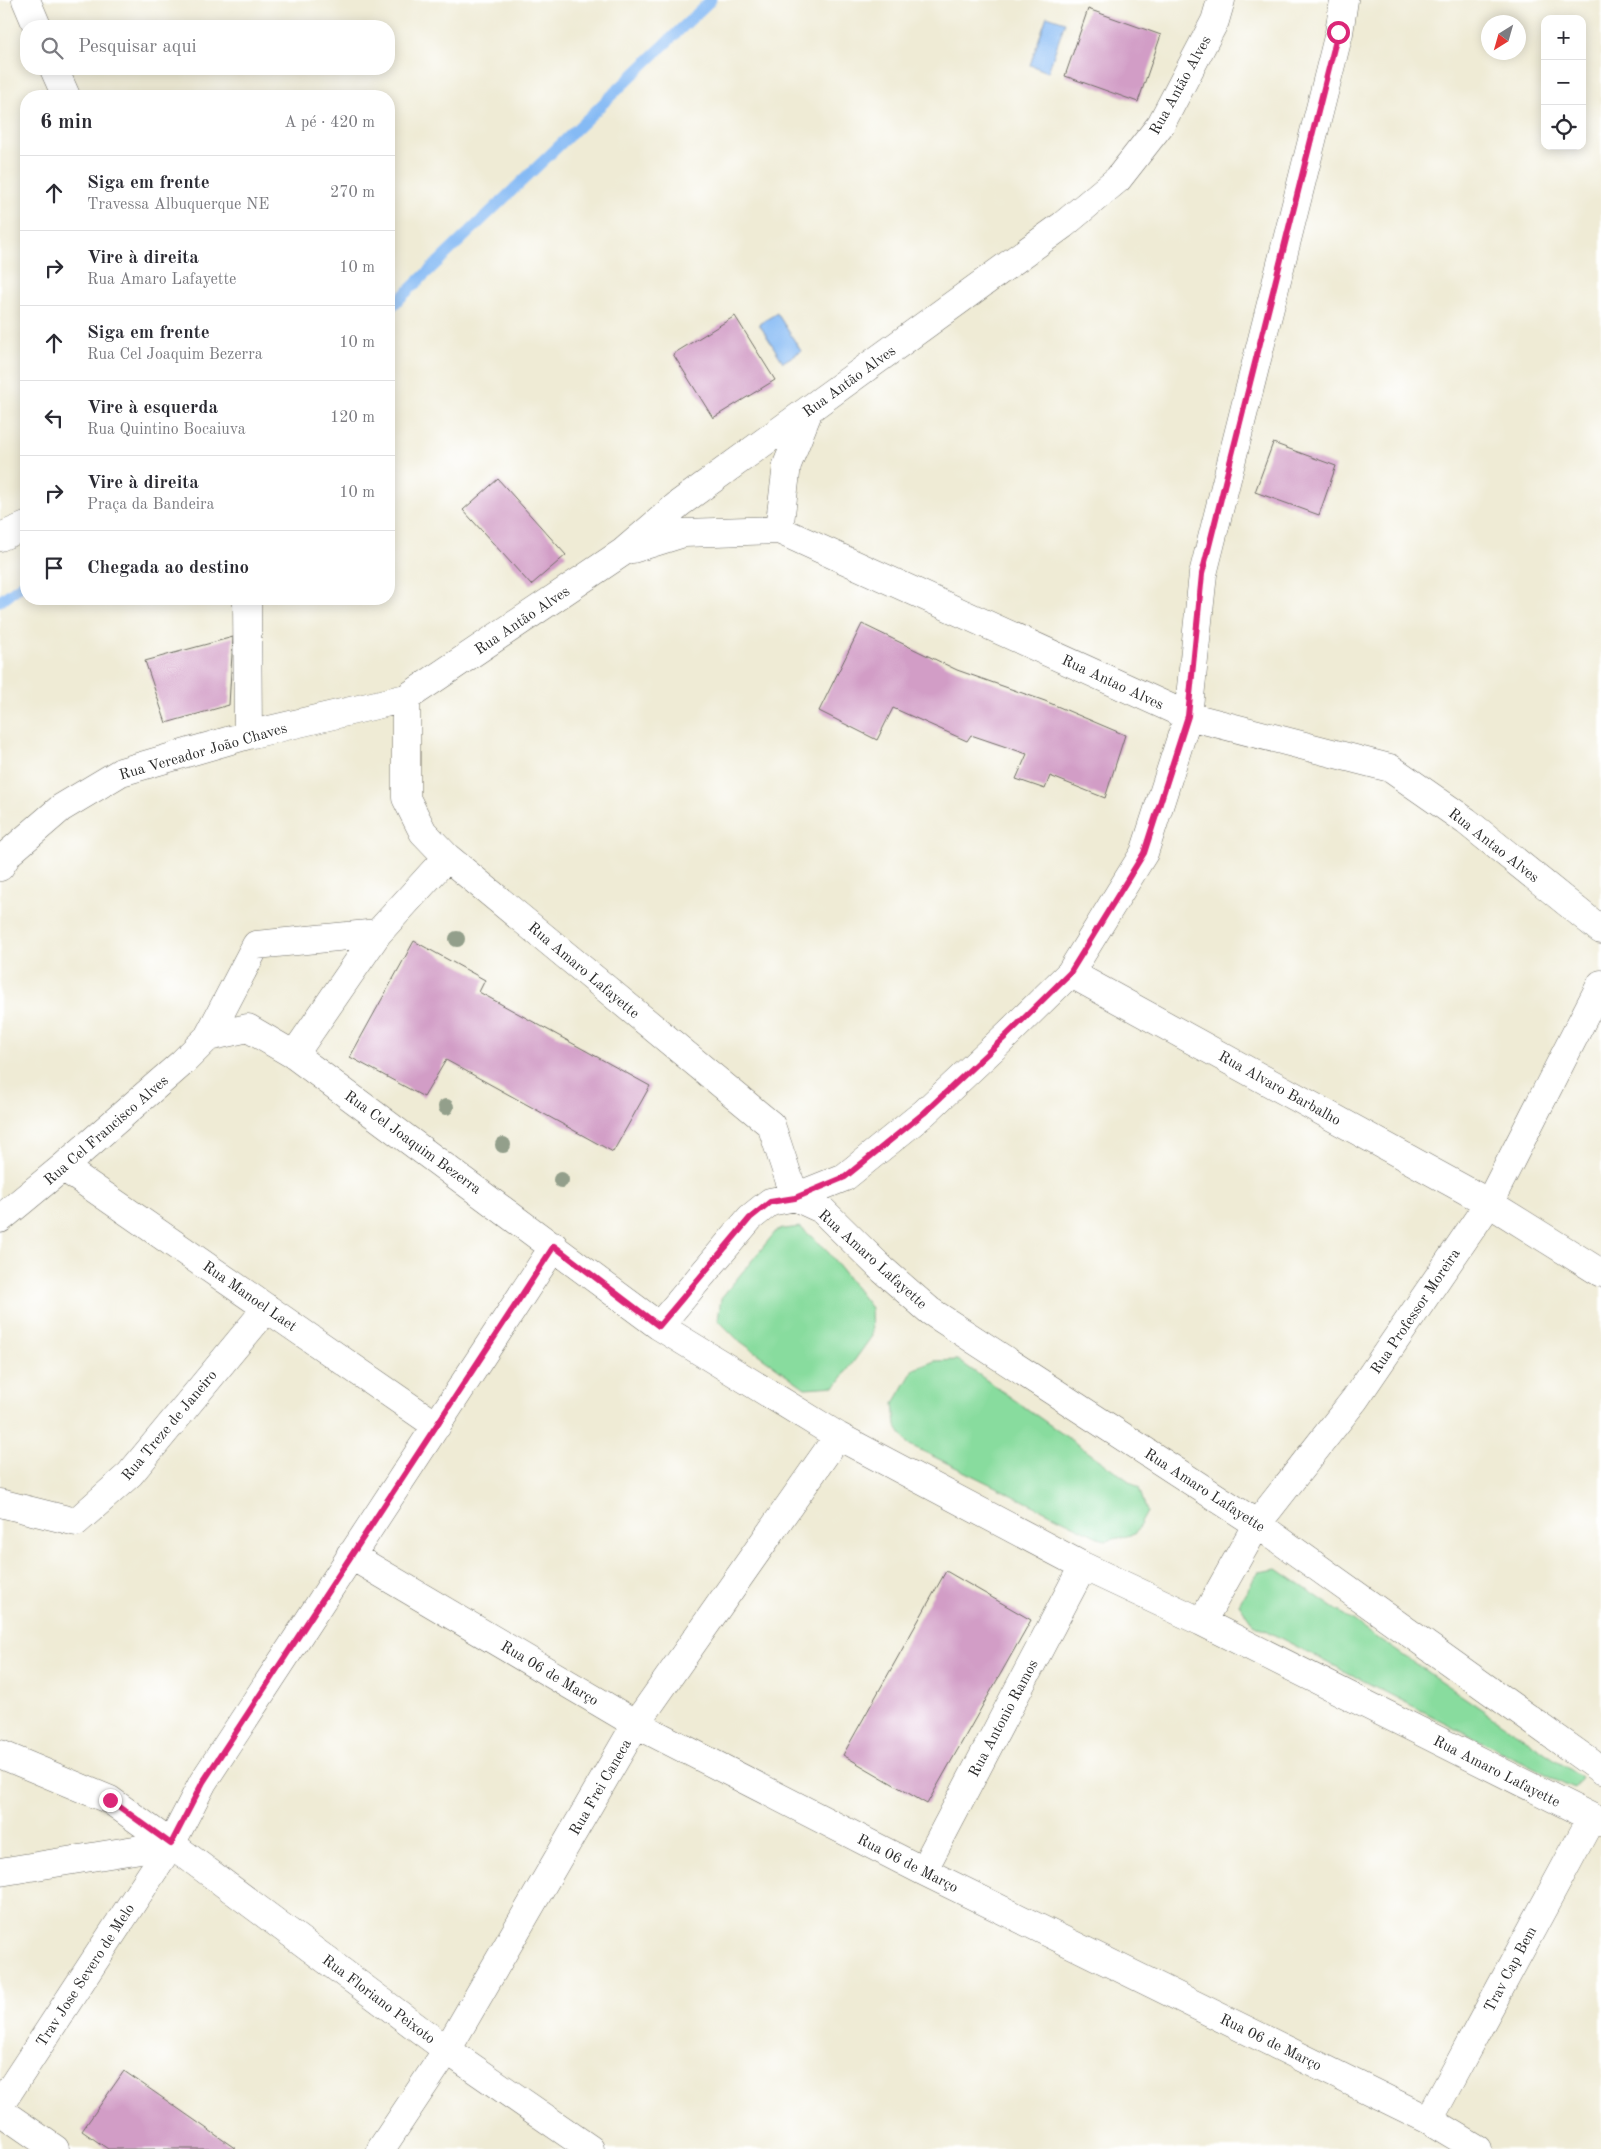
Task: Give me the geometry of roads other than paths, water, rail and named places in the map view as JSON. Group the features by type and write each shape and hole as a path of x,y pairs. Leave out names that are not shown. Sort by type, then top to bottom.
{"street":[{"path":"26,0 34,20"},
{"name":"Rua Antão Alves","path":"406,698 623,552 680,503 1063,225 1118,179 1161,124 1215,21 1221,0"},
{"path":"659,1326 750,1218 770,1202 795,1198 845,1177 924,1113 1070,973 1144,853 1188,716 1202,574 1336,42 1344,0"},
{"path":"57,75 63,90"},
{"path":"779,530 786,465 809,410"},
{"path":"0,537 20,529"},
{"name":"Rua Antao Alves","path":"623,552 684,533 779,530 1188,716 1390,768 1466,821 1601,930"},
{"path":"247,605 248,735"},
{"name":"Rua Vereador João Chaves","path":"0,866 9,853 61,808 121,772 248,735 406,698"},
{"name":"Rua Amaro Lafayette","path":"406,698 406,798 423,832 447,857 771,1125 795,1198 821,1209 883,1270 930,1311 1258,1524 1601,1770"},
{"path":"294,1055 378,933 447,857"},
{"name":"Rua Cel Francisco Alves","path":"0,1219 63,1167 182,1063 208,1037 256,946 378,933"},
{"name":"Rua Alvaro Barbalho","path":"1070,973 1489,1203 1601,1273"},
{"name":"Rua Professor Moreira","path":"1202,1622 1258,1524 1355,1399 1489,1203 1601,984"},
{"name":"Rua Cel Joaquim Bezerra","path":"208,1037 248,1028 294,1055 606,1286"},
{"name":"Rua Manoel Laet","path":"63,1167 437,1426"},
{"name":"Trav Jose Severo de Melo","path":"0,2105 171,1844 203,1782 554,1246"},
{"name":"Rua Amaro Lafayette","path":"606,1286 659,1326 838,1436 1083,1566 1202,1622 1596,1820"},
{"name":"Rua Treze de Janeiro","path":"0,1503 76,1522 130,1474 267,1308"},
{"name":"Rua Frei Caneca","path":"381,2149 448,2050 636,1724 838,1436"},
{"name":"Rua 06 de Março","path":"350,1555 636,1724 1439,2133 1477,2149"},
{"name":"Rua Antonio Ramos","path":"923,1871 1083,1566"},
{"name":"Rua Floriano Peixoto","path":"0,1754 110,1800 448,2050 590,2149"},
{"name":"Trav Cap Bem","path":"1439,2133 1596,1820"},
{"path":"0,1872 171,1844"},
{"path":"0,2111 55,2149"}],"water":[{"path":"1047,16 1065,22 1048,72 1030,65"},
{"path":"777,313 801,351 783,362 759,324"}],"waterway":[{"path":"395,303 711,0"},
{"path":"0,601 20,586"}]}
